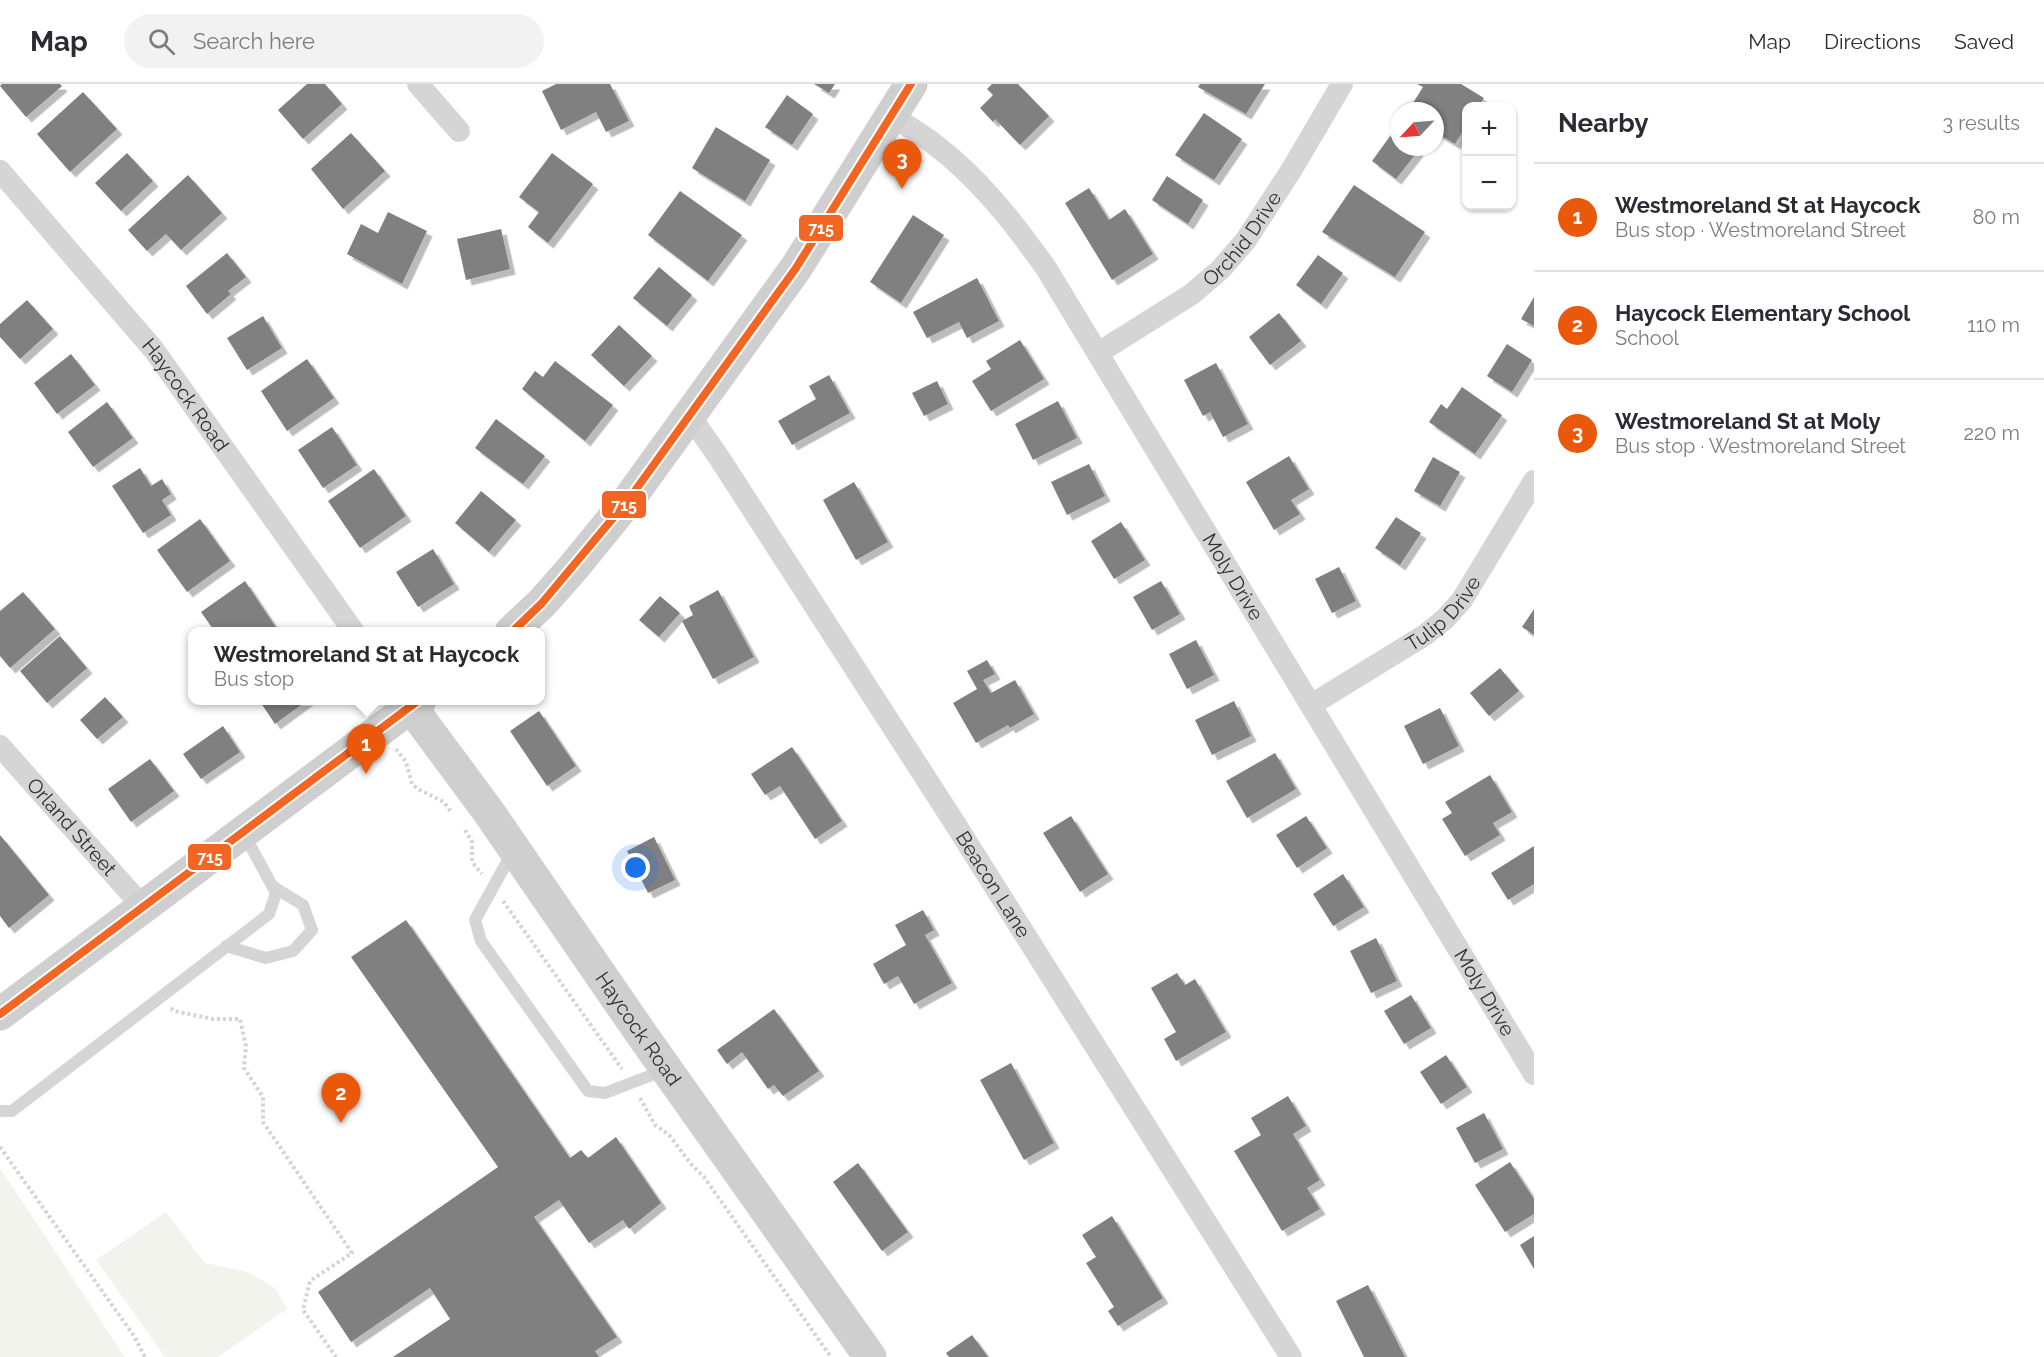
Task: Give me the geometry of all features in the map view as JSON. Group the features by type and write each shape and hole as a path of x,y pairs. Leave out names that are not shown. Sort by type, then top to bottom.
{"main road":[{"path":"516,627 542,603 573,568 629,499 690,416 796,268 910,84"},
{"path":"0,1014 381,729 410,705"},
{"name":"Haycock Road","path":"413,705 870,1357"}],"street":[{"path":"418,84 459,131"},
{"name":"Orchid Drive","path":"1098,353 1192,294 1221,269 1246,240 1292,169 1342,84"},
{"name":"Moly Drive","path":"891,116 934,144 965,170 1013,222 1046,268 1534,1074"},
{"name":"Haycock Road","path":"0,171 154,350 350,627"},
{"name":"Beacon Lane","path":"690,416 727,469 954,822 1291,1357"},
{"name":"Tulip Drive","path":"1311,705 1425,635 1445,619 1462,600 1534,481"},
{"name":"Orland Street","path":"0,746 143,907"}],"lane":[{"path":"0,1111 12,1111 269,914 276,893 243,832"},
{"path":"515,849 492,887 476,920 481,941 588,1091 605,1093 667,1070"},
{"path":"226,946 266,958 293,951 312,930 303,905 272,886"}],"path":[{"path":"381,729 406,762 412,784 417,789 444,802 454,816"},
{"path":"460,824 472,842 472,862 511,910 631,1083 655,1125 669,1135 704,1177 831,1357"},
{"path":"162,996 174,1011 213,1020 240,1019 246,1046 244,1068 263,1097 263,1122 352,1253 310,1281 303,1310 336,1357"},
{"path":"0,1147 134,1336 145,1357"}],"shaded area":[{"path":"0,1168 125,1357 0,1357"},
{"path":"166,1212 205,1263 248,1272 275,1288 287,1309 218,1357 165,1357 96,1260"}],"building":[{"path":"2,84 60,84 62,86 26,117 0,86"},
{"path":"307,84 325,84 342,104 303,139 278,110"},
{"path":"556,84 610,84 629,121 606,132 596,112 561,130 542,91"},
{"path":"814,84 835,84 829,93"},
{"path":"992,84 1018,84 1049,116 1020,145 995,119 993,122 980,108 993,95 987,89"},
{"path":"1200,84 1265,84 1246,114 1198,87"},
{"path":"1417,84 1461,84 1484,98 1482,102 1462,102 1462,133 1455,144 1444,137 1444,102 1414,102 1423,87"},
{"path":"83,92 117,129 70,172 37,134"},
{"path":"787,95 813,114 792,145 765,127"},
{"path":"1204,113 1242,139 1214,180 1175,155"},
{"path":"716,127 770,160 745,201 692,168"},
{"path":"351,133 385,171 343,209 311,169"},
{"path":"1390,136 1390,156 1414,156 1396,179 1372,161"},
{"path":"127,153 153,181 121,211 95,183"},
{"path":"552,153 593,184 548,243 528,227 539,212 519,197"},
{"path":"188,175 222,213 181,250 166,234 147,251 128,230"},
{"path":"1167,176 1203,200 1188,224 1152,200"},
{"path":"1354,185 1425,232 1395,277 1322,232"},
{"path":"1089,188 1109,220 1125,209 1153,254 1112,280 1065,203"},
{"path":"680,191 742,235 708,281 648,235"},
{"path":"388,212 427,231 402,284 347,254 361,224 378,233"},
{"path":"913,215 944,235 901,303 870,282"},
{"path":"501,229 510,269 466,280 457,239"},
{"path":"227,253 246,277 228,291 231,294 207,314 186,286"},
{"path":"1318,255 1343,273 1321,304 1296,285"},
{"path":"659,267 692,295 667,326 633,298"},
{"path":"977,278 999,321 967,338 959,322 927,338 913,312"},
{"path":"1534,297 1534,326 1521,319"},
{"path":"27,300 53,329 20,359 0,337 0,324"},
{"path":"1279,313 1301,341 1270,365 1249,337"},
{"path":"263,316 282,348 247,370 227,338"},
{"path":"619,325 652,356 624,386 591,355"},
{"path":"1020,340 1044,379 991,411 972,381 991,369 986,361"},
{"path":"1507,344 1532,360 1512,392 1487,376"},
{"path":"71,354 95,385 57,414 34,383"},
{"path":"307,359 334,398 287,431 261,391"},
{"path":"555,361 613,405 585,441 522,389 535,371 543,377"},
{"path":"1216,363 1248,424 1223,437 1210,412 1203,416 1184,380"},
{"path":"829,375 850,413 792,445 778,421 816,399 809,386"},
{"path":"937,381 948,404 924,416 912,393"},
{"path":"1462,387 1502,415 1475,454 1429,422 1441,404 1447,409"},
{"path":"1058,401 1077,438 1033,460 1015,424"},
{"path":"107,402 133,438 93,467 68,432"},
{"path":"496,419 545,456 523,484 475,448"},
{"path":"332,427 357,465 323,488 298,450"},
{"path":"1289,456 1309,489 1291,500 1300,514 1274,530 1246,482"},
{"path":"1433,457 1460,472 1440,506 1414,491"},
{"path":"1089,464 1105,496 1067,515 1051,482"},
{"path":"140,468 151,486 162,479 171,494 162,500 171,515 143,533 112,486"},
{"path":"374,469 406,516 360,548 328,501"},
{"path":"854,482 888,542 856,560 823,500"},
{"path":"481,491 516,520 489,552 455,523"},
{"path":"1396,517 1421,533 1400,565 1375,548"},
{"path":"200,519 230,561 187,592 157,550"},
{"path":"1121,522 1145,560 1114,579 1091,541"},
{"path":"433,549 454,584 418,607 396,572"},
{"path":"1339,567 1356,601 1332,613 1315,579"},
{"path":"245,581 276,627 212,627 201,612"},
{"path":"1161,581 1180,614 1152,630 1133,597"},
{"path":"718,590 754,657 713,679 682,621 693,615 689,606"},
{"path":"23,592 55,629 10,668 0,656 0,611"},
{"path":"660,596 680,613 659,637 639,620"},
{"path":"1534,609 1534,635 1522,627"},
{"path":"60,636 87,668 47,703 20,671"},
{"path":"1196,640 1214,675 1187,689 1169,654"},
{"path":"987,660 995,674 983,680 991,693 1015,680 1034,714 976,743 953,703 977,689 967,671"},
{"path":"1500,668 1519,691 1489,716 1470,693"},
{"path":"105,697 123,717 97,739 80,720"},
{"path":"1234,701 1251,736 1212,755 1195,720"},
{"path":"262,705 301,705 275,724"},
{"path":"1440,708 1459,746 1423,764 1404,726"},
{"path":"539,711 576,766 547,786 510,731"},
{"path":"223,726 240,752 201,779 183,754"},
{"path":"792,747 842,821 815,839 780,786 765,795 751,774"},
{"path":"1275,753 1296,789 1247,818 1226,781"},
{"path":"150,759 174,791 131,822 108,789"},
{"path":"1490,775 1512,812 1493,823 1500,835 1465,856 1442,819 1452,813 1445,802"},
{"path":"1071,816 1108,874 1080,892 1043,833"},
{"path":"1306,816 1327,848 1297,868 1276,835"},
{"path":"0,835 49,895 9,928 0,916"},
{"path":"654,837 675,880 648,893 627,851"},
{"path":"1534,846 1534,884 1508,900 1491,873"},
{"path":"1343,874 1364,907 1333,926 1313,894"},
{"path":"923,910 934,930 925,935 952,983 914,1004 898,976 884,984 873,964 906,945 895,925"},
{"path":"406,920 570,1158 581,1150 588,1158 616,1137 661,1203 629,1229 623,1220 589,1243 559,1200 534,1217 617,1337 595,1351 599,1357 393,1357 450,1319 430,1288 351,1342 318,1292 498,1167 351,957"},
{"path":"1376,938 1397,981 1371,993 1350,951"},
{"path":"1177,973 1185,985 1195,979 1226,1032 1176,1061 1164,1039 1176,1032 1151,988"},
{"path":"1411,995 1431,1028 1404,1044 1384,1011"},
{"path":"774,1009 819,1071 783,1096 774,1085 768,1089 742,1052 727,1064 717,1050"},
{"path":"1446,1055 1467,1087 1441,1104 1420,1072"},
{"path":"1011,1063 1054,1143 1024,1160 980,1080"},
{"path":"1288,1096 1306,1126 1293,1134 1320,1180 1307,1188 1320,1209 1282,1231 1234,1151 1261,1135 1251,1118"},
{"path":"1484,1113 1503,1149 1475,1163 1456,1128"},
{"path":"1510,1162 1534,1199 1534,1214 1505,1232 1475,1185"},
{"path":"858,1163 908,1232 882,1251 833,1182"},
{"path":"1112,1216 1163,1298 1118,1326 1108,1311 1114,1307 1086,1263 1096,1257 1082,1235"},
{"path":"1534,1236 1534,1269 1520,1245"},
{"path":"1368,1285 1405,1357 1364,1357 1336,1301"},
{"path":"972,1335 988,1357 949,1357 946,1353"}],"transit line":[{"name":"715","path":"517,627 542,603 629,499 796,268 911,84"},
{"name":"715","path":"0,1014 412,705"}],"place":[{"name":"Westmoreland St at Moly","path":"902,189"},
{"name":"Westmoreland St at Haycock","path":"366,774"},
{"name":"Haycock Elementary School","path":"341,1123"}]}
